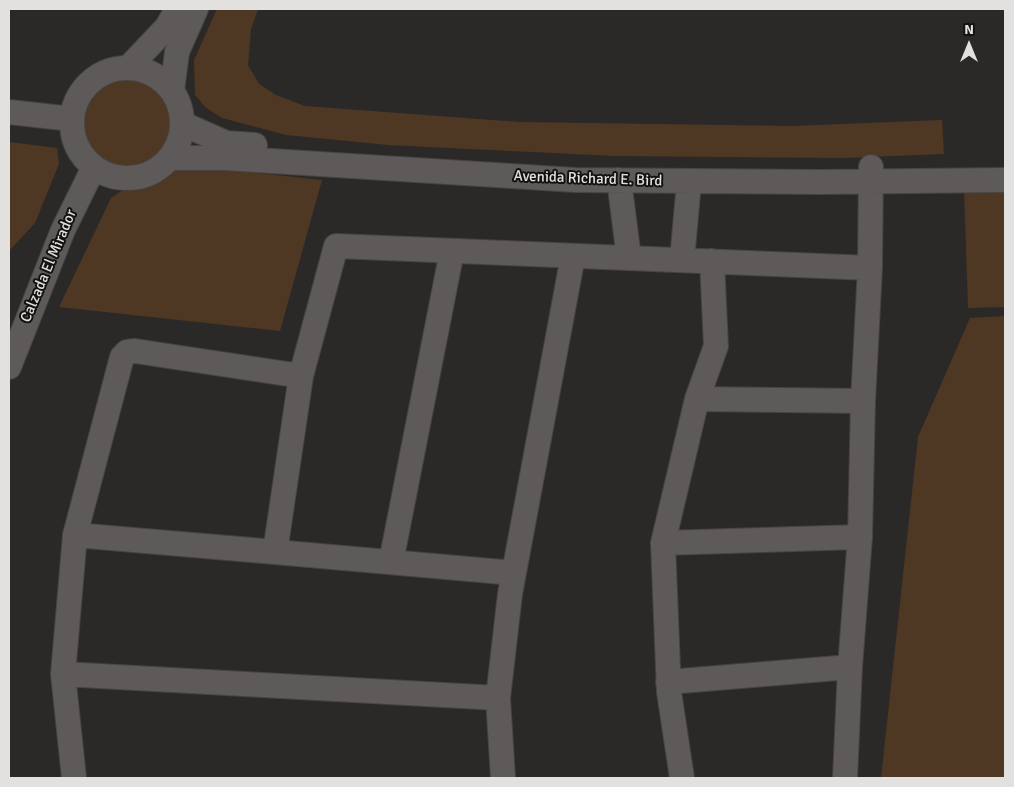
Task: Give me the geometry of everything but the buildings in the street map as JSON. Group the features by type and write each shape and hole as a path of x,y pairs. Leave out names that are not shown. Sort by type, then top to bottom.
{"street":[{"path":"129,67 167,28 177,9"},
{"path":"172,91 177,52 196,9"},
{"path":"129,67 142,69 159,77 172,91 181,108 183,124 178,146 160,168 148,175 120,178 94,167 86,160 74,141 72,119 77,100 87,84 108,71 129,67"},
{"path":"9,112 72,119"},
{"name":"Avenida Richard E. Bird","path":"183,124 226,143 406,156 1005,180"},
{"name":"Avenida Richard E. Bird","path":"170,158 224,158 491,176 688,182 871,175 1005,165"},
{"name":"Calzada El Mirador","path":"9,366 62,230 94,167"},
{"path":"845,778 850,667 860,537 862,401 870,268 871,175"},
{"path":"619,180 629,258"},
{"path":"682,260 688,182"},
{"path":"275,552 301,376 336,246 870,268"},
{"path":"391,562 452,251"},
{"path":"503,778 498,698 514,573 574,256"},
{"path":"682,778 668,682 663,542 698,399 716,346 712,261"},
{"path":"74,778 63,674 75,535 122,357 127,352 134,351 301,376"},
{"path":"698,399 862,401"},
{"path":"75,535 514,573"},
{"path":"663,542 860,537"},
{"path":"668,682 850,667"},
{"path":"63,674 498,698"}],"shaded area":[{"path":"217,9 258,9 251,29 248,65 259,84 276,95 305,106 519,122 792,126 942,120 944,154 843,158 614,156 388,145 286,135 222,118 205,107 195,95 194,60"},
{"path":"127,79 145,83 159,93 169,107 173,125 169,143 159,157 145,167 127,171 109,167 95,157 85,143 81,125 85,107 95,93 109,83"},
{"path":"9,142 57,148 59,164 35,223 9,251"},
{"path":"185,165 322,180 280,331 59,307 111,198 129,186 170,174"},
{"path":"964,189 1005,189 1005,307 968,308"},
{"path":"1005,316 1005,778 881,778 918,437 970,318"}]}
